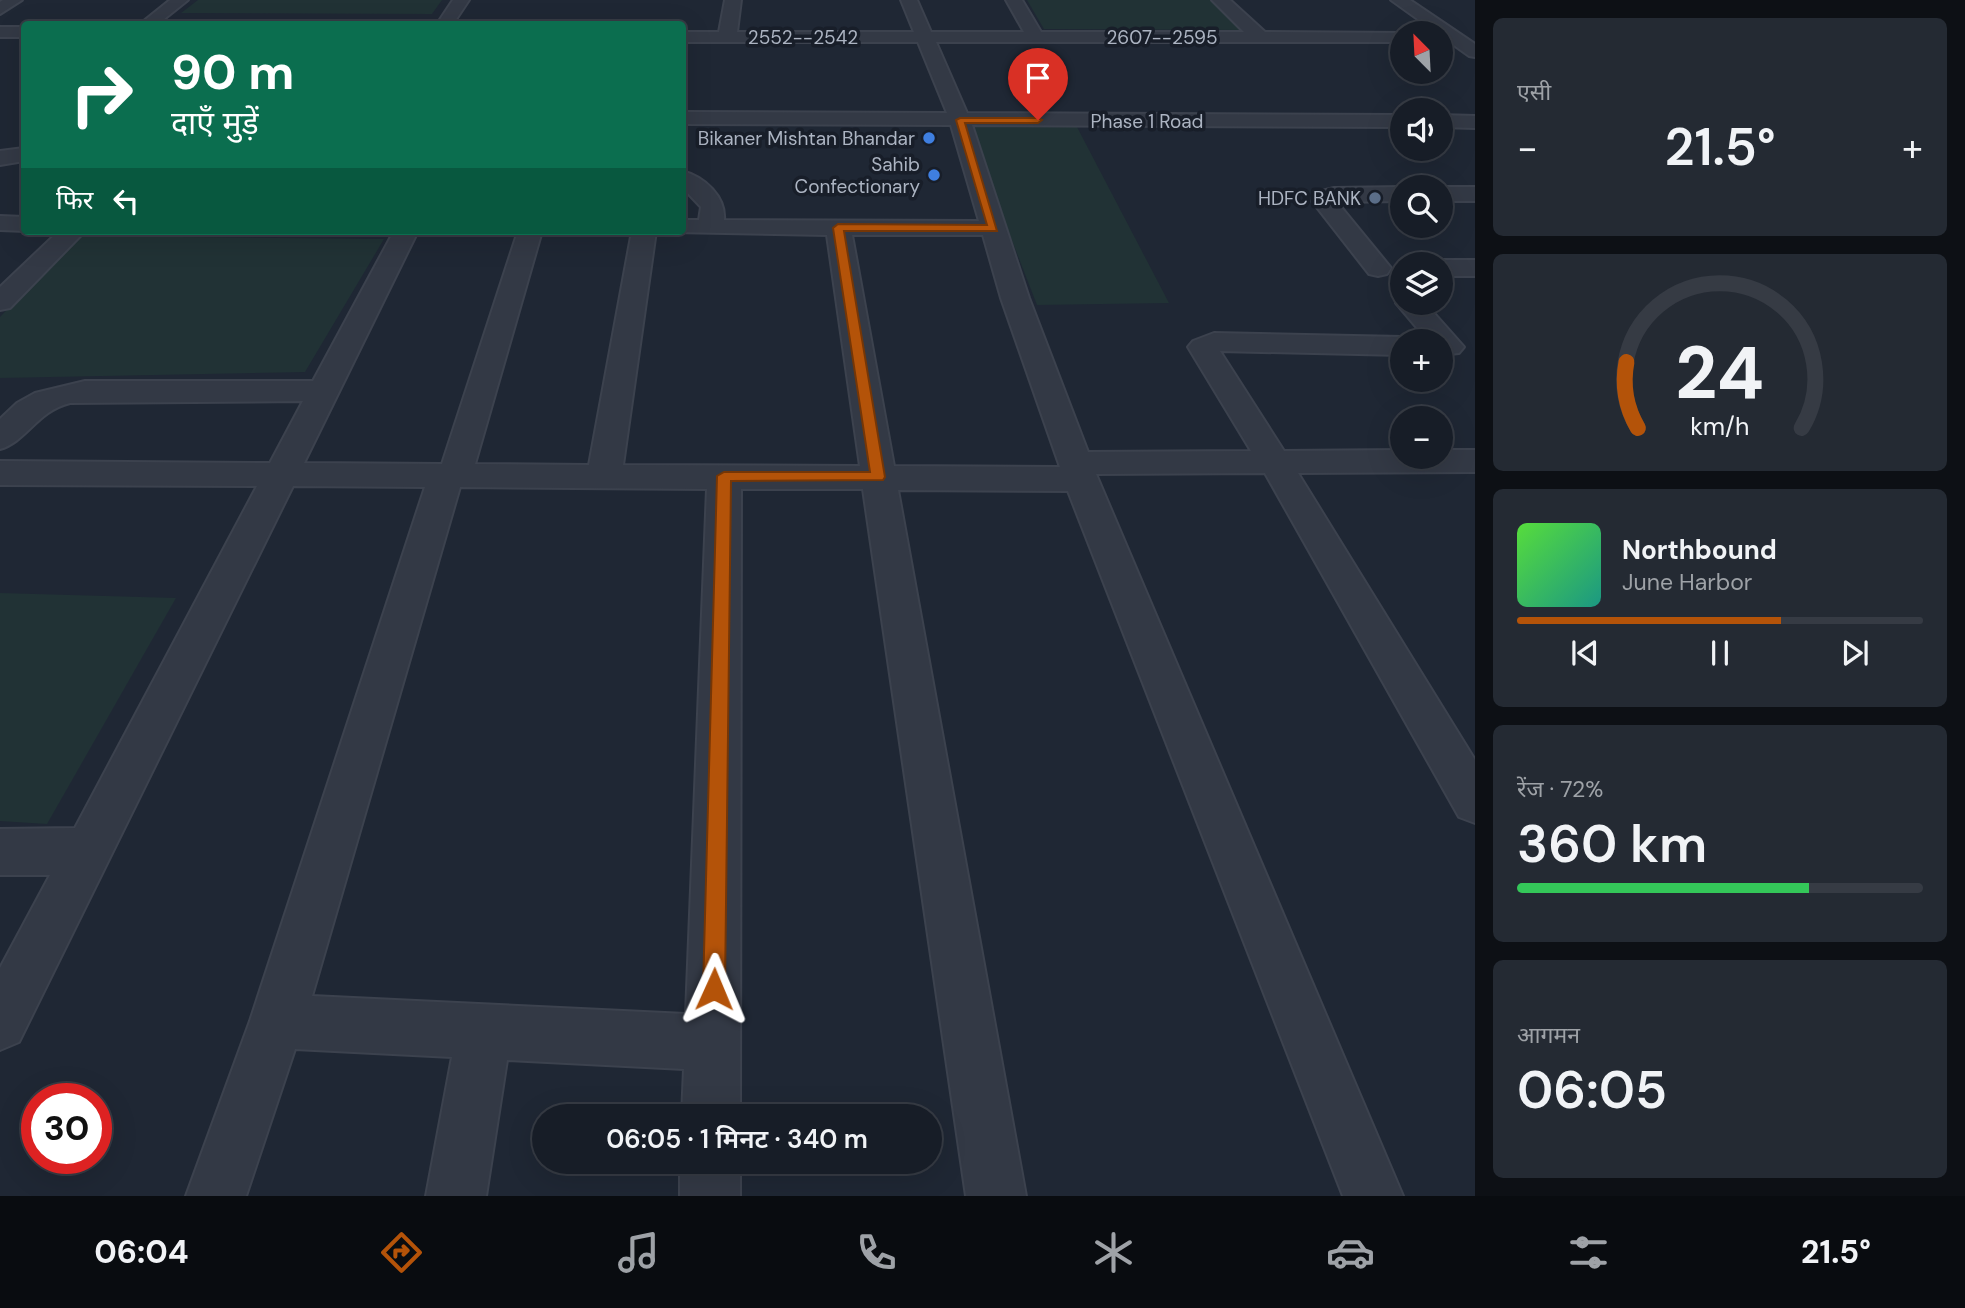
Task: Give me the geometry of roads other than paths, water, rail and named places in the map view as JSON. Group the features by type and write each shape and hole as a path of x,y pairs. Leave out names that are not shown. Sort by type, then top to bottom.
{"street":[{"path":"0,9 14,0"},
{"path":"152,21 180,0"},
{"path":"447,21 461,0"},
{"path":"727,37 733,0"},
{"path":"909,0 960,120 1015,298 1079,471 1373,1196"},
{"path":"1014,0 1035,36"},
{"path":"1220,0 1260,37"},
{"path":"1399,0 1425,21"},
{"path":"0,32 21,32"},
{"name":"2552--2542","path":"686,37 923,37"},
{"name":"2607--2595","path":"923,37 1390,37"},
{"path":"1453,41 1475,52"},
{"name":"Phase 1 Road","path":"686,118 1390,121"},
{"path":"1453,121 1475,121"},
{"path":"0,160 21,156"},
{"path":"686,180 693,183 713,206 711,227"},
{"path":"1390,194 1334,195 1326,197 1324,201 1390,268"},
{"path":"1453,194 1475,194"},
{"path":"0,223 21,224"},
{"path":"686,227 993,228"},
{"path":"838,228 996,1196"},
{"path":"0,302 69,235"},
{"path":"0,1023 404,235"},
{"path":"216,1196 277,1021 529,235"},
{"path":"604,476 643,235"},
{"path":"1453,268 1475,268"},
{"path":"1422,315 1455,347"},
{"path":"1390,346 1206,344 1203,347 1206,356 1276,464 1475,802"},
{"path":"0,438 30,406 58,394 85,391 324,390"},
{"path":"0,473 878,477 1276,464 1475,461"},
{"path":"711,1104 724,476"},
{"path":"0,852 88,851"},
{"path":"277,1021 713,1043"},
{"path":"456,1196 484,1031"},
{"path":"710,1174 710,1196"}],"place":[{"name":"Bikaner Mishtan Bhandar","path":"929,138"},
{"name":"Sahib Confectionary","path":"934,175"},
{"name":"HDFC BANK","path":"1375,198"}]}
